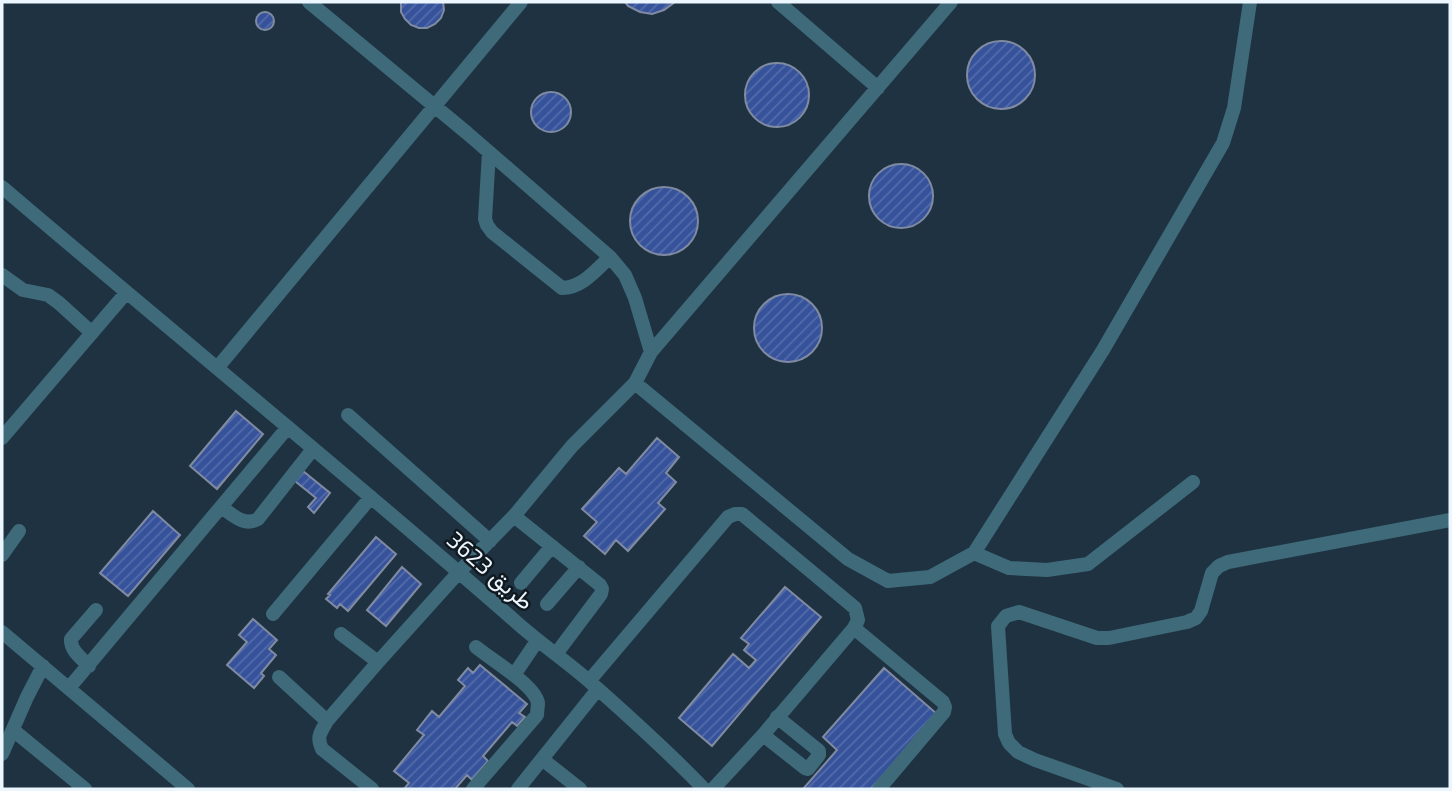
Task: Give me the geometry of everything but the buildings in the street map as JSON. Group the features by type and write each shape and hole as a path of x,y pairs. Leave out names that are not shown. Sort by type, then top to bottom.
{"street":[{"path":"309,2 467,133 610,257 625,275 652,352"},
{"path":"2,187 221,370 300,267 521,2"},
{"path":"778,2 878,88"},
{"path":"372,789 322,748 318,741 327,721 459,572 514,516 572,446 635,383 652,352 951,2"},
{"path":"635,383 848,559 888,580 930,577 974,553 1103,350 1223,143 1234,108 1250,2"},
{"path":"489,152 485,219 492,232 562,288 572,288 583,282 610,257"},
{"path":"2,275 23,290 48,295 92,333"},
{"path":"2,438 126,293"},
{"name":"طريق 3623","path":"221,370 537,641 593,685 682,765 704,789"},
{"path":"348,415 490,541"},
{"path":"69,688 288,427"},
{"path":"221,507 244,523 258,519 313,449"},
{"path":"974,553 1009,568 1047,570 1088,564 1193,482"},
{"path":"273,614 370,497"},
{"path":"518,789 593,685 728,517 742,514 855,608 858,620 763,735 713,789"},
{"path":"514,516 602,589 556,654"},
{"path":"1117,789 1035,760 1018,752 1009,743 1005,734 998,626 1006,616 1019,612 1097,638 1109,638 1187,622 1196,618 1201,611 1212,573 1228,562 1450,520"},
{"path":"2,555 19,531"},
{"path":"521,583 552,546"},
{"path":"547,604 579,568"},
{"path":"89,666 70,644 71,639 96,610"},
{"path":"854,628 943,702 945,707 944,712 879,789"},
{"path":"4,634 188,789"},
{"path":"341,634 377,662"},
{"path":"514,675 537,641"},
{"path":"473,789 537,715 538,704 534,694 514,675 476,647"},
{"path":"2,754 43,666"},
{"path":"279,677 327,721"},
{"path":"763,735 805,768 808,769 820,755 819,751 777,717"},
{"path":"13,730 85,789"},
{"path":"542,759 580,789"}]}
